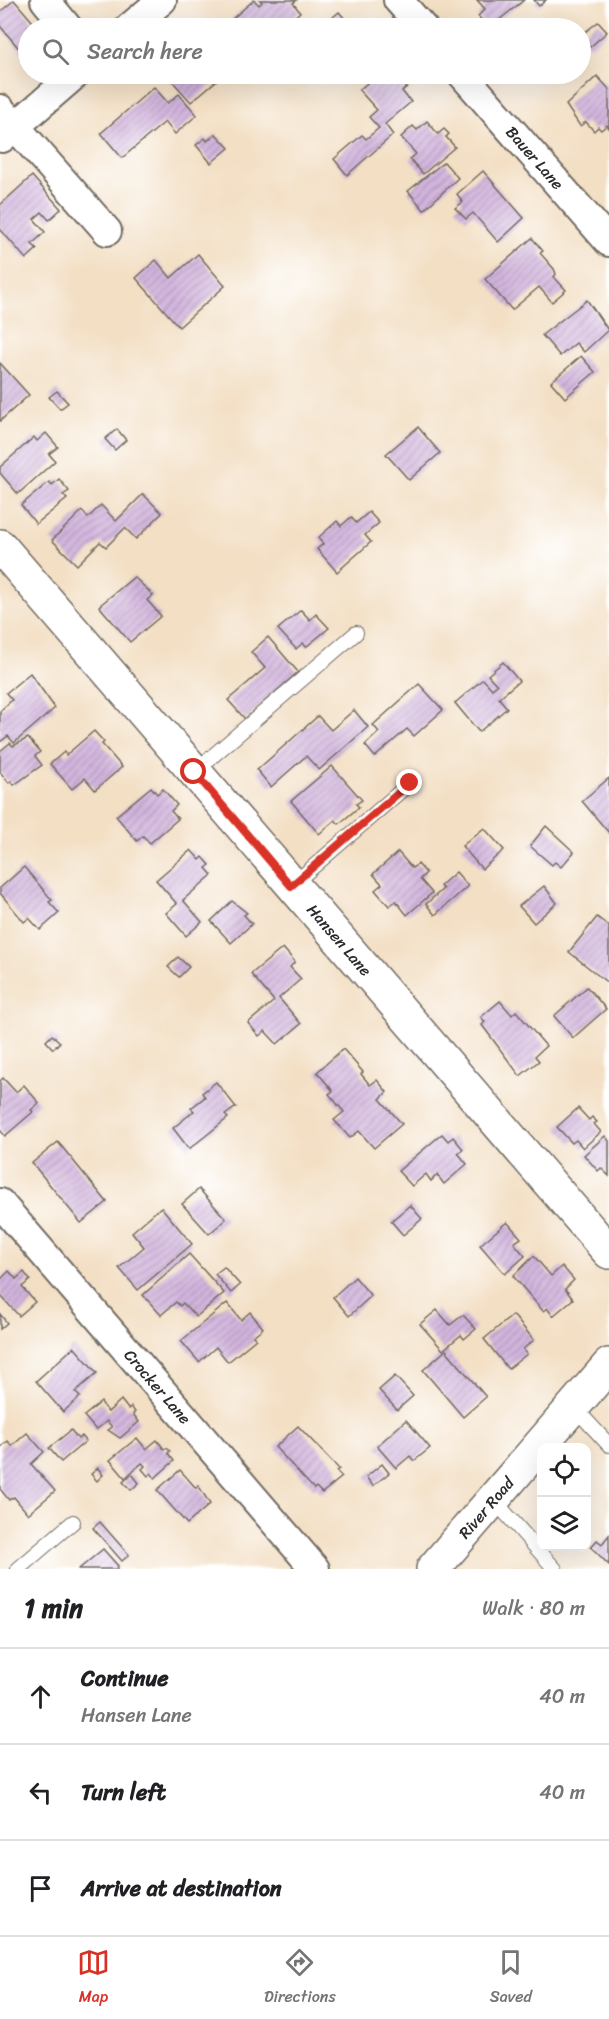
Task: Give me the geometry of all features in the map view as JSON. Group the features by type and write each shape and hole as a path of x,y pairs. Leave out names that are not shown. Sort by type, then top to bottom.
{"street":[{"path":"45,0 60,18"},
{"path":"141,18 162,0"},
{"path":"398,0 414,18"},
{"path":"62,84 5,125 107,231"},
{"name":"Bauer Lane","path":"471,84 609,242"},
{"name":"Hansen Lane","path":"0,546 609,1252"},
{"name":"Crocker Lane","path":"0,1203 315,1569"},
{"name":"River Road","path":"433,1569 609,1365"}],"lane":[{"path":"194,772 356,633"},
{"path":"291,886 410,783"},
{"path":"573,1406 609,1445"},
{"path":"494,1499 555,1569"},
{"path":"18,1569 73,1522"}],"building":[{"path":"14,0 29,18 18,18 18,47 0,26 0,12"},
{"path":"254,0 259,5 262,2 260,0 297,0 293,3 300,12 293,18 233,18"},
{"path":"477,0 524,0 502,18 480,18 478,16 485,9"},
{"path":"534,0 546,0 539,6"},
{"path":"339,12 344,18 332,18"},
{"path":"598,22 607,32 591,46 591,27"},
{"path":"597,76 609,89 609,128 607,125 601,130 598,127 594,131 586,122 580,126 566,105"},
{"path":"175,84 212,84 191,102"},
{"path":"366,84 411,84 402,91 411,102 385,124 393,135 347,175 334,159 362,135 366,139 379,128 369,117 377,110 359,90"},
{"path":"154,87 168,103 179,94 197,115 175,134 165,122 122,158 101,133"},
{"path":"427,121 438,134 444,129 449,134 446,137 455,147 423,174 410,159 416,154 401,137 413,126 417,130"},
{"path":"216,134 229,148 211,163 196,145"},
{"path":"444,162 458,178 424,210 408,191"},
{"path":"483,171 524,218 498,242 473,213 466,219 455,208 463,202 457,194"},
{"path":"32,176 61,209 49,220 42,212 34,219 45,232 32,244 37,249 26,259 0,229 0,205"},
{"path":"532,238 543,251 540,253 554,269 556,274 554,277 566,290 552,302 539,287 512,310 485,279"},
{"path":"198,254 225,286 179,327 136,278 156,260 171,278"},
{"path":"587,300 608,330 584,352 576,343 560,356 542,335"},
{"path":"581,356 595,372 565,398 551,382"},
{"path":"0,363 29,395 0,421"},
{"path":"57,391 68,403 60,409 49,397"},
{"path":"418,427 440,453 409,480 386,454"},
{"path":"117,429 126,440 115,450 105,439"},
{"path":"46,433 58,447 49,454 55,461 18,494 0,473 0,467 34,437 37,441"},
{"path":"59,479 69,491 63,495 67,499 36,524 21,505 49,482 52,485"},
{"path":"143,494 162,513 136,539 125,528 106,547 100,542 77,565 52,540 82,511 88,518 101,505 116,521"},
{"path":"369,512 379,523 365,535 371,542 337,572 317,549 323,544 318,538 337,521 341,526 351,517 356,523"},
{"path":"134,577 153,595 147,600 161,616 130,642 99,606"},
{"path":"301,610 310,620 316,614 329,628 306,647 303,643 296,649 278,629"},
{"path":"268,637 298,672 245,719 228,700 265,668 251,652"},
{"path":"503,662 519,681 499,698 507,708 479,732 455,703 483,679 492,689 497,685 488,675"},
{"path":"30,673 55,708 14,743 8,736 0,742 0,711 12,700 6,693"},
{"path":"419,684 443,710 414,736 407,729 375,757 365,745 379,732 373,725"},
{"path":"354,710 368,727 319,770 306,756 271,787 257,770 318,716 331,730"},
{"path":"94,731 122,767 95,790 85,778 72,789 50,764 64,752 66,755"},
{"path":"28,738 40,752 35,756 42,765 14,785 11,781 9,783 0,772 0,751 10,743 13,746"},
{"path":"332,766 362,800 356,804 359,807 339,824 335,820 319,834 291,801"},
{"path":"609,778 609,833 582,801"},
{"path":"151,787 157,794 163,789 177,805 171,811 178,819 150,843 143,836 137,841 116,816"},
{"path":"546,826 574,852 561,867 555,862 552,865 530,846"},
{"path":"484,828 504,850 482,869 462,846"},
{"path":"191,850 200,860 203,857 210,865 206,868 212,875 183,900 202,922 186,936 166,913 177,904 156,880"},
{"path":"398,852 412,868 418,864 426,873 420,879 432,893 407,915 396,901 389,906 375,890 382,884 373,874"},
{"path":"24,867 52,900 49,902 59,913 40,930 29,918 24,922 0,893 0,888"},
{"path":"456,872 468,886 435,915 426,904 443,889 440,886"},
{"path":"544,886 557,903 534,923 519,906"},
{"path":"232,901 247,913 244,915 252,924 231,943 211,921"},
{"path":"597,917 609,926 609,984 569,952"},
{"path":"283,948 295,962 290,967 301,979 279,998 301,1024 277,1044 265,1031 259,1036 248,1023 274,1001 251,974"},
{"path":"178,957 189,967 179,977 168,967"},
{"path":"587,987 606,1009 573,1038 554,1016"},
{"path":"500,1001 512,1015 516,1011 546,1046 535,1056 539,1061 520,1076 482,1025 485,1022 481,1017"},
{"path":"52,1035 60,1042 53,1049 46,1041"},
{"path":"343,1049 363,1072 361,1074 370,1085 377,1080 387,1092 380,1099 402,1124 374,1148 359,1131 350,1138 334,1120 344,1112 329,1094 333,1091 317,1072"},
{"path":"3,1078 16,1092 24,1085 39,1103 31,1110 33,1112 5,1136 0,1130 0,1081"},
{"path":"216,1082 236,1107 225,1115 228,1118 189,1149 173,1128 194,1111 191,1108 205,1097 202,1093"},
{"path":"578,1108 589,1120 592,1117 597,1122 594,1124 601,1132 583,1148 576,1140 572,1143 557,1127"},
{"path":"442,1134 448,1141 453,1137 463,1149 458,1153 467,1164 444,1184 437,1175 431,1181 426,1174 412,1186 398,1171"},
{"path":"605,1136 609,1141 609,1176 601,1168 598,1171 584,1155"},
{"path":"58,1142 107,1202 81,1223 32,1163"},
{"path":"199,1189 226,1219 209,1234 182,1204"},
{"path":"410,1205 422,1219 403,1235 391,1221"},
{"path":"161,1207 192,1244 138,1290 119,1268 144,1247 132,1232"},
{"path":"507,1222 521,1238 514,1243 525,1256 505,1274 480,1245"},
{"path":"189,1254 224,1293 196,1317 183,1303 180,1306 176,1302 161,1315 143,1295"},
{"path":"534,1256 551,1276 562,1266 574,1280 565,1289 573,1299 553,1316 547,1308 543,1311 513,1276"},
{"path":"224,1267 240,1285 231,1293 215,1274"},
{"path":"9,1271 16,1279 24,1272 30,1280 22,1287 35,1302 19,1316 0,1295 0,1280"},
{"path":"355,1277 371,1296 349,1316 333,1297"},
{"path":"227,1303 241,1320 250,1312 263,1328 253,1336 256,1339 228,1362 216,1347 199,1362 181,1341"},
{"path":"437,1310 450,1325 463,1315 476,1329 464,1339 461,1335 443,1350 420,1324"},
{"path":"0,1314 7,1323 0,1329"},
{"path":"513,1315 534,1340 523,1349 527,1354 508,1369 484,1339"},
{"path":"74,1347 97,1373 75,1392 80,1397 63,1412 36,1381"},
{"path":"446,1350 486,1397 463,1417 423,1370"},
{"path":"395,1376 413,1396 397,1410 379,1390"},
{"path":"121,1400 128,1409 131,1407 139,1422 120,1438 108,1430 112,1427 107,1421 96,1430 84,1416 101,1402 108,1412"},
{"path":"406,1420 430,1448 414,1461 410,1456 396,1468 377,1446"},
{"path":"298,1426 339,1469 336,1471 342,1477 322,1493 316,1487 314,1489 275,1447"},
{"path":"71,1430 78,1439 82,1436 86,1441 61,1462 49,1448"},
{"path":"27,1433 44,1452 31,1464 55,1491 28,1514 14,1497 9,1500 0,1489 0,1448 8,1441 12,1446"},
{"path":"137,1438 146,1449 157,1440 164,1449 167,1448 170,1451 168,1453 174,1461 155,1478 151,1473 148,1476 142,1469 145,1466 142,1463 125,1478 110,1460"},
{"path":"382,1464 389,1473 373,1486 366,1477"},
{"path":"98,1468 103,1475 97,1481 91,1474"},
{"path":"180,1470 196,1488 198,1485 210,1504 187,1524 157,1490"},
{"path":"132,1474 139,1483 131,1490 123,1482"},
{"path":"100,1522 129,1555 122,1561 93,1528"},
{"path":"609,1535 609,1565 591,1547 597,1540 602,1544"},
{"path":"103,1549 118,1566 117,1569 79,1569"}],"route":[{"path":"194,772 291,886 410,783"}]}
